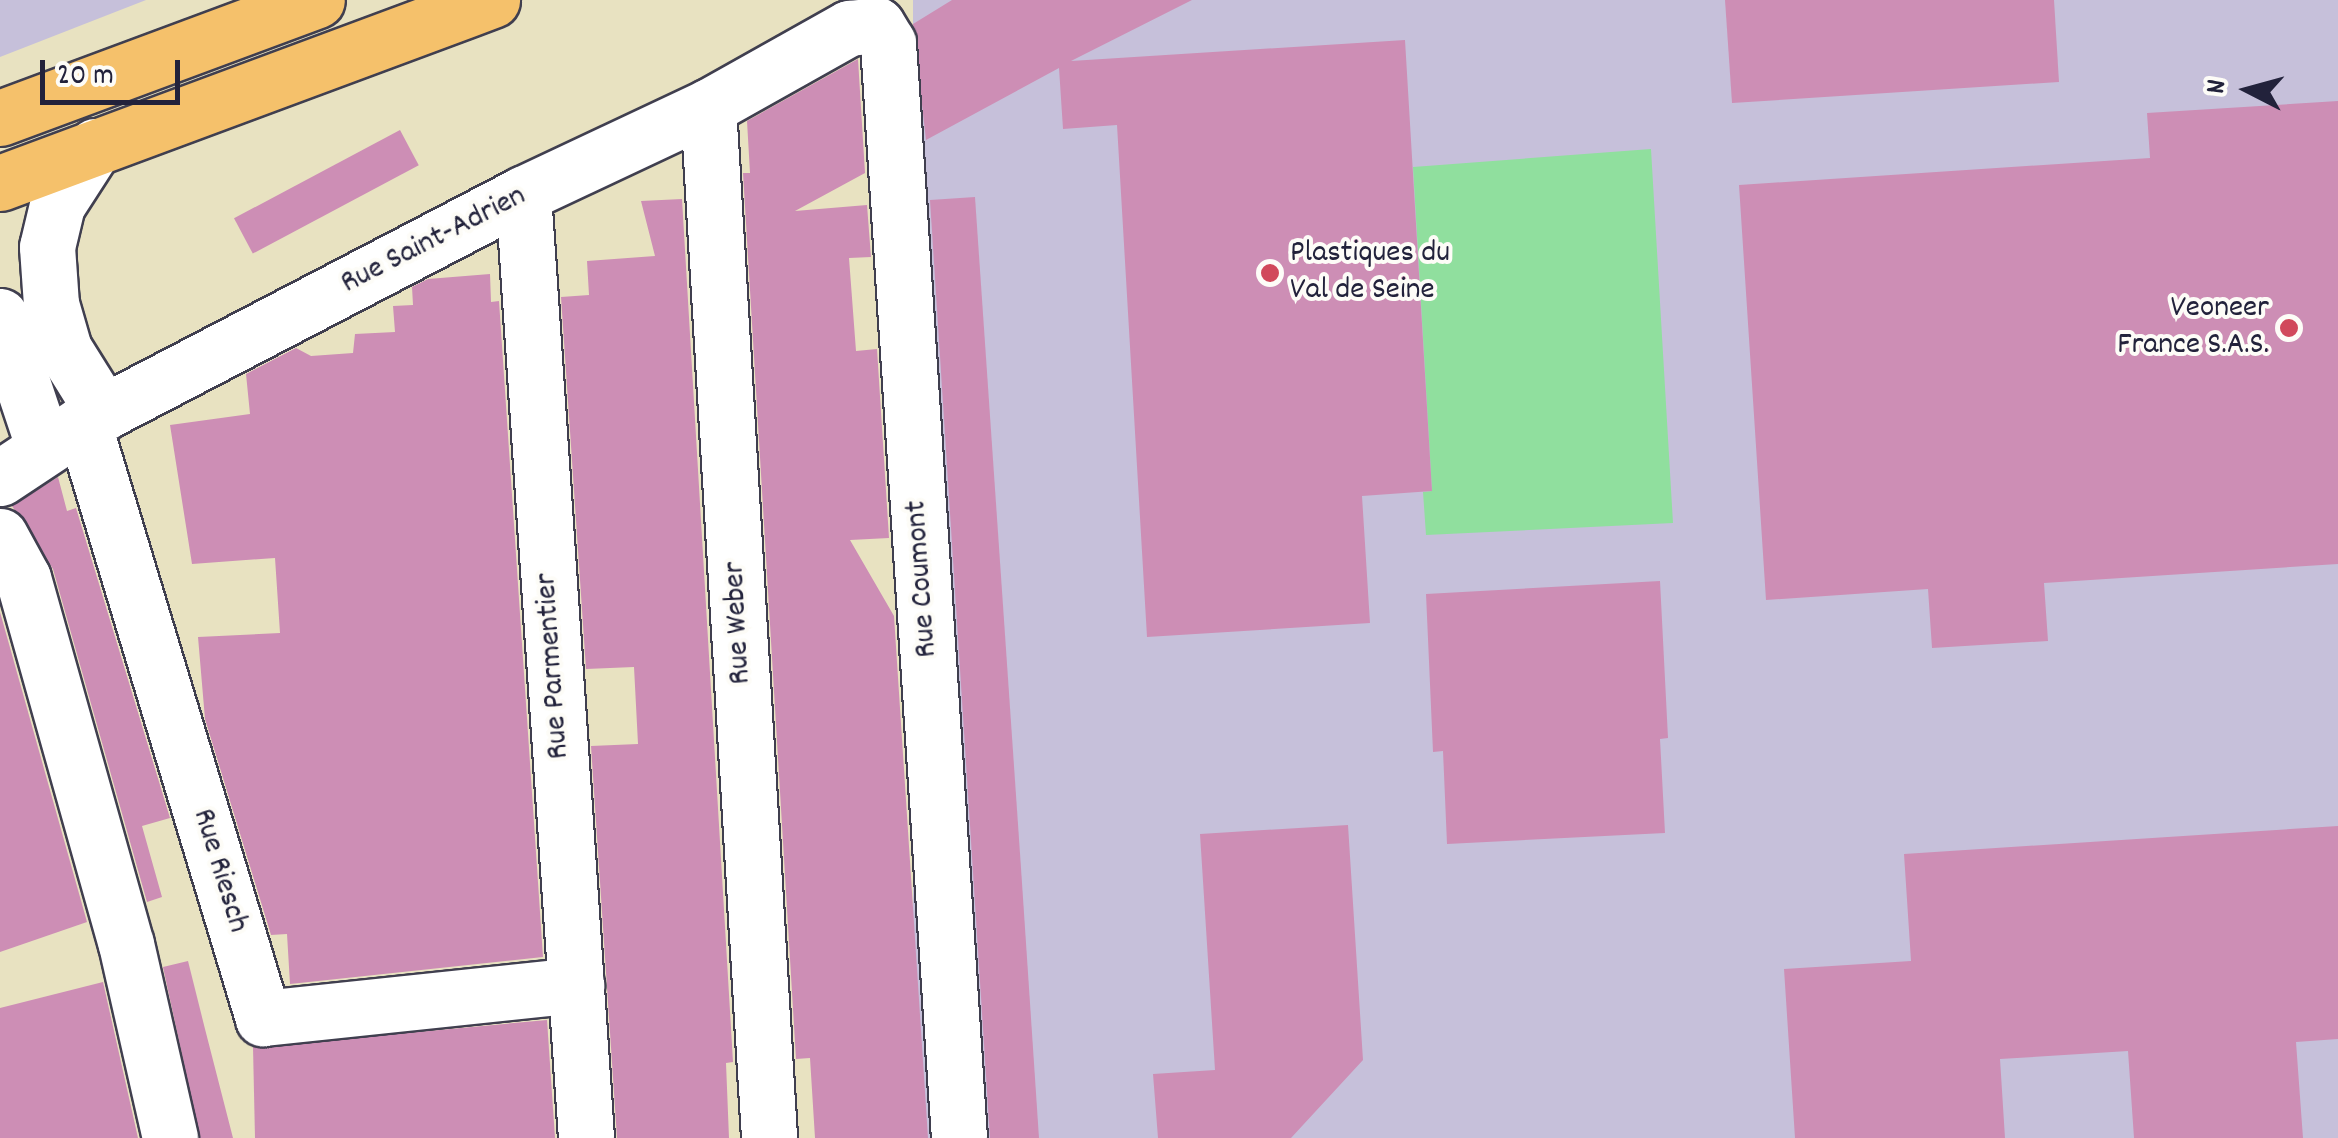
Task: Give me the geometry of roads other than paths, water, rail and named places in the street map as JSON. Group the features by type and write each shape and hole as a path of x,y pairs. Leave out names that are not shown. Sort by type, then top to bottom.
{"main road":[{"path":"0,118 317,0"},
{"path":"0,183 492,0"}],"street":[{"name":"Rue Saint-Adrien","path":"0,478 77,427 523,194 708,107 849,28 877,25"},
{"name":"Rue Coumont","path":"877,25 888,43 959,1138"},
{"name":"Rue Weber","path":"708,107 768,1138"},
{"path":"77,427 64,348 50,304 47,248 57,205 96,146"},
{"name":"Rue Parmentier","path":"523,194 586,1138"},
{"path":"0,316 77,427"},
{"name":"Rue Riesch","path":"77,427 263,1018 576,985"},
{"path":"0,536 22,578 126,944 170,1138"}],"place":[{"name":"Plastiques du Val de Seine","path":"1270,273"},
{"name":"Veoneer France S.A.S.","path":"2289,328"}]}
